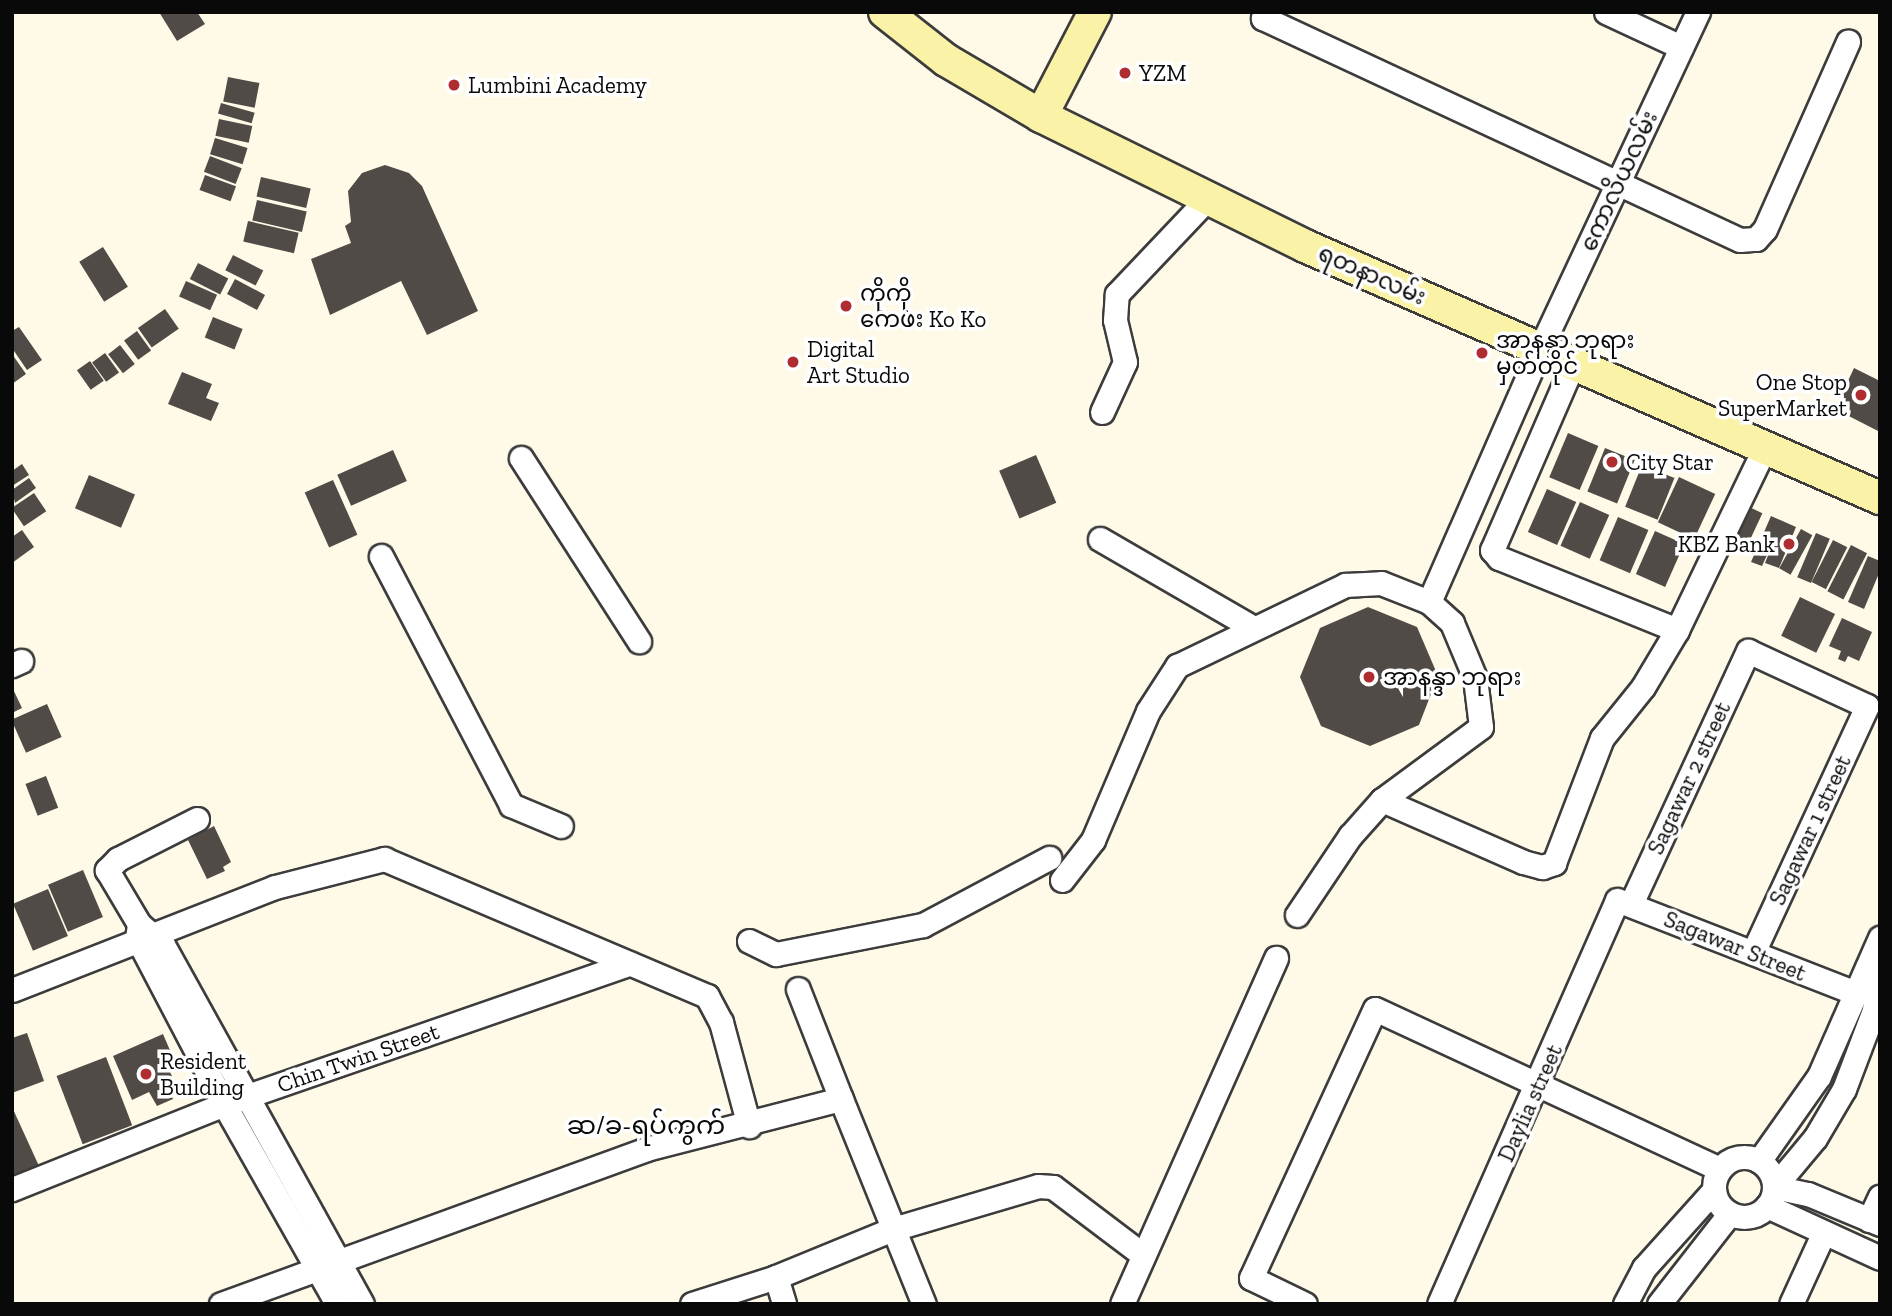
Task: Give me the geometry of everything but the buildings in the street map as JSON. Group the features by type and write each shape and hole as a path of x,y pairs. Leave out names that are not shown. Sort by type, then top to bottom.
{"main road":[{"name":"ရတနာလမ်း","path":"885,12 946,60 1041,116 1208,198 1573,365 1880,498"},
{"path":"1041,116 1095,12"}],"street":[{"path":"1266,12 1263,18 1740,240 1756,239 1765,229 1848,42"},
{"path":"1606,12 1682,47"},
{"name":"ကောလိယလမ်း","path":"1429,602 1539,349 1698,12"},
{"path":"1102,412 1125,362 1115,320 1117,294 1208,198"},
{"path":"1573,365 1492,550 1499,558 1677,630"},
{"path":"1382,800 1523,862 1542,867 1554,863 1602,738 1643,687 1677,630 1765,447"},
{"path":"521,458 639,641"},
{"path":"1100,539 1252,627"},
{"path":"381,556 511,805 561,826"},
{"path":"1062,880 1093,840 1168,675 1252,627 1345,585 1381,583 1429,602 1452,623 1465,645 1481,704 1480,727 1382,800 1350,836 1297,915"},
{"name":"Sagawar 2 street","path":"1624,902 1748,652 1867,706"},
{"name":"Sagawar 1 street","path":"1753,953 1867,706"},
{"path":"197,819 118,859 107,870 246,1096 326,1262 337,1304"},
{"path":"749,941 776,954 923,925 1049,858"},
{"path":"12,990 143,931 275,887 384,859 707,996 716,1007 749,1126"},
{"name":"Sagawar Street","path":"1624,902 1853,992"},
{"name":"Daylia street","path":"1438,1304 1624,902"},
{"path":"143,931 224,1104 326,1262 362,1304"},
{"path":"1759,1161 1819,1076 1853,992 1880,938"},
{"path":"1122,1304 1276,958"},
{"name":"Chin Twin Street","path":"12,1189 224,1104 629,964"},
{"path":"1730,1213 1749,1217 1770,1197 1815,1138 1844,1089 1874,1010 1880,964"},
{"path":"798,989 924,1304"},
{"path":"1305,1304 1251,1278 1375,1009 1539,1085 1717,1179 1730,1213"},
{"path":"221,1304 326,1262 646,1149 749,1126 841,1099"},
{"path":"1625,1304 1644,1268 1717,1179 1742,1157 1759,1161 1769,1172 1770,1197"},
{"path":"692,1304 776,1277 893,1229 1045,1185 1143,1255"},
{"path":"1770,1197 1808,1194 1874,1222 1880,1196"},
{"path":"1770,1197 1823,1234 1880,1258"},
{"path":"1659,1304 1730,1213"},
{"path":"1791,1304 1823,1234"},
{"path":"776,1277 784,1304"}],"place":[{"name":"YZM","path":"1125,73"},
{"name":"Lumbini Academy","path":"454,85"},
{"name":"ကိုကို ကေဖး Ko Ko","path":"846,306"},
{"name":"အာနန္ဒာ ဘုရား မှတ်တိုင်","path":"1482,353"},
{"name":"Digital Art Studio","path":"793,362"},
{"name":"One Stop SuperMarket","path":"1861,395"},
{"name":"City Star","path":"1612,462"},
{"name":"KBZ Bank","path":"1789,544"},
{"name":"အာနန္ဒာ ဘုရား","path":"1369,677"},
{"name":"Resident Building","path":"146,1074"}],"district":[{"name":"ဆ/ခ-ရပ်ကွက်","path":"646,1126"}]}
